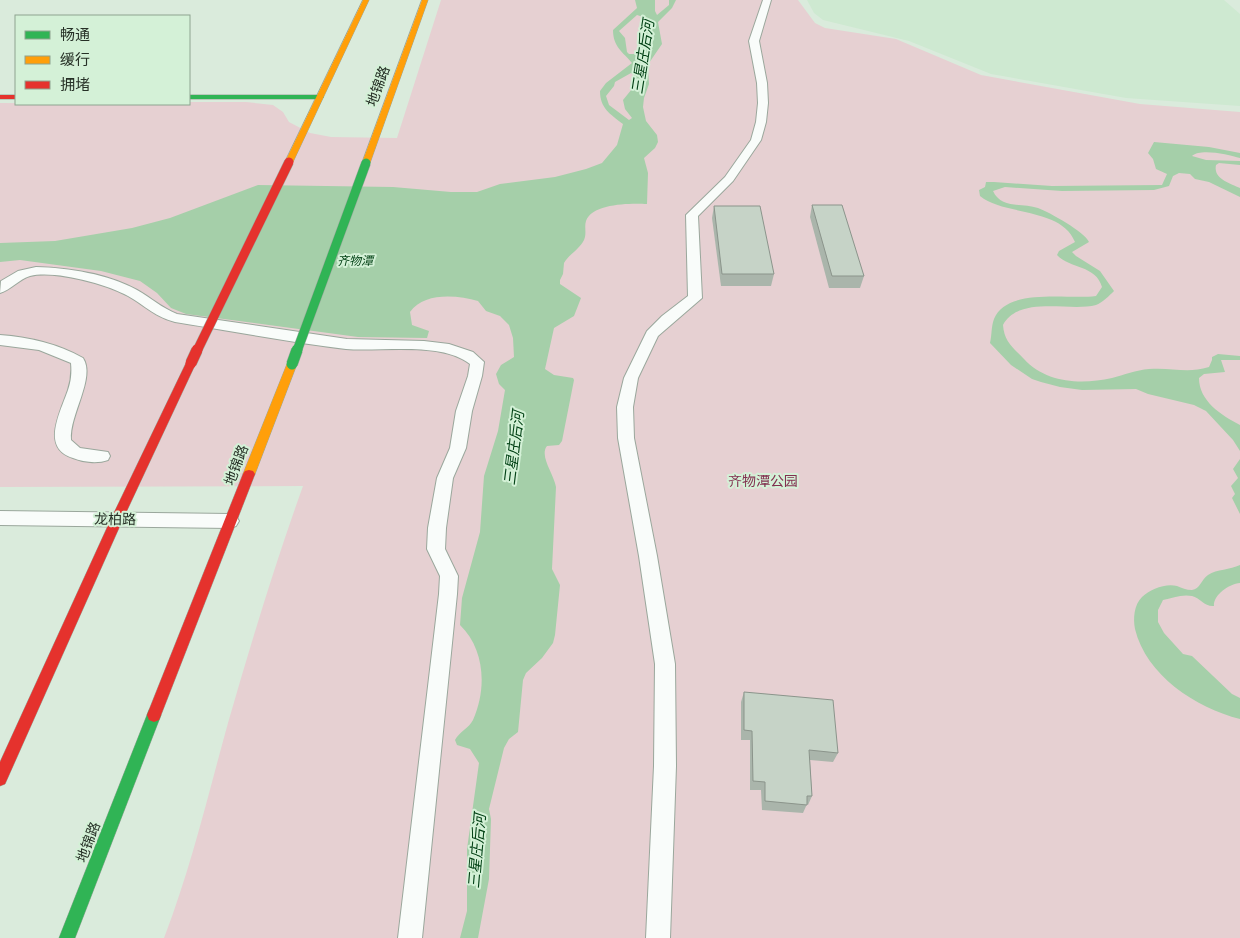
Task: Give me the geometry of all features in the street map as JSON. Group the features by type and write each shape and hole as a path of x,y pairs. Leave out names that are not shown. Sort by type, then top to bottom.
{"street":[{"path":"0,779 117,519 366,0"},
{"name":"地锦路","path":"67,938 292,364 425,0"},
{"path":"0,96 15,97"},
{"path":"190,97 320,97"}],"lane":[{"path":"658,938 665,756 665,664 648,556 626,438 625,407 631,378 652,334 667,318 695,298 692,215 729,179 756,140 761,122 763,103 762,83 754,41 767,0"},
{"path":"0,289 26,273 64,273 114,286 132,293 156,311 175,318 347,344 443,348 456,350 475,360 477,365 474,383 466,402 458,448 447,473 437,528 436,549 449,576 448,594 410,938"},
{"path":"0,340 26,344 68,355 78,361 77,385 62,428 61,437 66,447 76,453 102,456"},
{"name":"龙柏路","path":"0,518 230,522"}],"shaded area":[{"path":"807,0 1224,0 1240,14 1240,106 1126,98 991,74 909,41 823,20 814,13"}],"green space":[{"name":"齐物潭公园","path":"441,0 798,0 815,23 825,28 896,39 981,75 1140,104 1240,112 1240,938 164,938 191,858 254,633 303,486 0,487 0,103 15,103 15,105 190,105 190,102 246,102 273,105 283,112 289,122 310,133 331,137 397,138"}],"water":[{"name":"齐物潭","path":"635,0 655,0 657,15 669,5 669,0 676,0 672,8 658,22 662,44 649,63 648,69 649,84 643,107 646,121 657,135 658,142 655,148 644,158 648,173 647,204 613,205 604,207 590,215 586,221 585,237 582,243 564,263 560,284 581,298 574,316 554,328 545,369 554,375 573,378 574,380 562,441 559,445 547,446 545,450 546,460 556,487 552,569 560,585 555,635 553,643 542,658 526,673 523,680 518,732 509,739 504,748 489,809 491,819 489,879 478,938 460,938 467,911 467,849 479,763 470,749 457,745 455,740 473,720 482,683 479,657 475,646 460,625 462,598 480,532 484,476 498,431 505,390 499,384 496,374 501,365 514,357 513,338 509,325 500,316 486,311 478,301 460,297 432,298 416,306 410,312 412,325 429,331 427,338 358,337 186,314 171,308 157,293 140,281 101,271 20,260 0,262 0,243 55,241 132,228 170,218 258,185 393,187 451,192 477,192 500,184 555,177 586,169 602,163 617,145 623,124 610,114 604,106 600,97 600,91 606,83 632,63 617,45 613,36 613,30 637,8","holes":["637,15 646,18 644,20 645,34 638,54 629,54 625,38 619,31","631,73 634,75 636,84 623,100 625,109 632,118 629,120 609,105 606,96 615,82"]},
{"path":"1154,142 1209,147 1240,153 1240,158 1208,152 1192,156 1206,160 1240,161 1240,165 1219,163 1216,165 1216,170 1223,180 1240,188 1240,197 1209,182 1195,179 1190,174 1179,173 1173,176 1169,186 1154,190 1062,191 1005,187 993,191 1001,201 1038,208 1081,233 1089,242 1072,252 1100,271 1114,291 1096,305 1085,307 1046,306 1021,310 1011,316 1003,325 1005,336 1016,351 1033,367 1053,377 1076,381 1100,380 1149,369 1201,369 1209,367 1212,357 1218,354 1240,356 1240,360 1221,360 1225,372 1204,374 1199,378 1203,394 1212,406 1240,425 1240,451 1233,440 1206,411 1194,405 1148,394 1136,389 1082,390 1041,382 1032,379 1011,365 990,343 994,319 1001,309 1011,302 1039,297 1096,296 1102,287 1099,280 1089,271 1069,263 1057,255 1059,251 1075,242 1068,231 1058,223 1045,217 990,202 980,196 979,190 985,187 986,182 1052,186 1162,185 1167,174 1156,169 1153,159 1148,153"},
{"path":"1240,459 1240,514 1232,498 1235,494 1231,486 1238,478 1233,469"},
{"path":"1240,565 1240,583 1231,585 1222,591 1216,598 1214,606 1208,605 1195,597 1188,596 1177,596 1163,600 1158,610 1158,622 1164,633 1183,654 1192,656 1232,694 1240,698 1240,719 1223,714 1190,698 1161,675 1141,646 1134,620 1137,604 1149,591 1168,585 1192,590 1212,573"}],"building":[{"path":"812,205 842,205 864,276 832,276"},
{"path":"714,206 760,206 774,274 722,274"},
{"path":"744,692 833,700 838,753 809,750 812,796 807,796 807,805 765,801 765,782 753,781 752,731 744,730"}],"traffic: fast":[{"path":"190,97 320,97"},
{"path":"292,364 366,163"},
{"path":"67,938 154,715"}],"traffic: slow":[{"path":"289,162 366,0"},
{"path":"366,163 425,0"},
{"path":"249,474 292,364"}],"traffic: jam":[{"path":"0,97 15,97"},
{"path":"191,363 289,162"},
{"path":"0,779 117,519 191,363"},
{"path":"154,715 249,474"}],"water label":[{"name":"三星庄后河","path":"643,57"},
{"name":"三星庄后河","path":"514,448"},
{"name":"三星庄后河","path":"477,851"}]}
